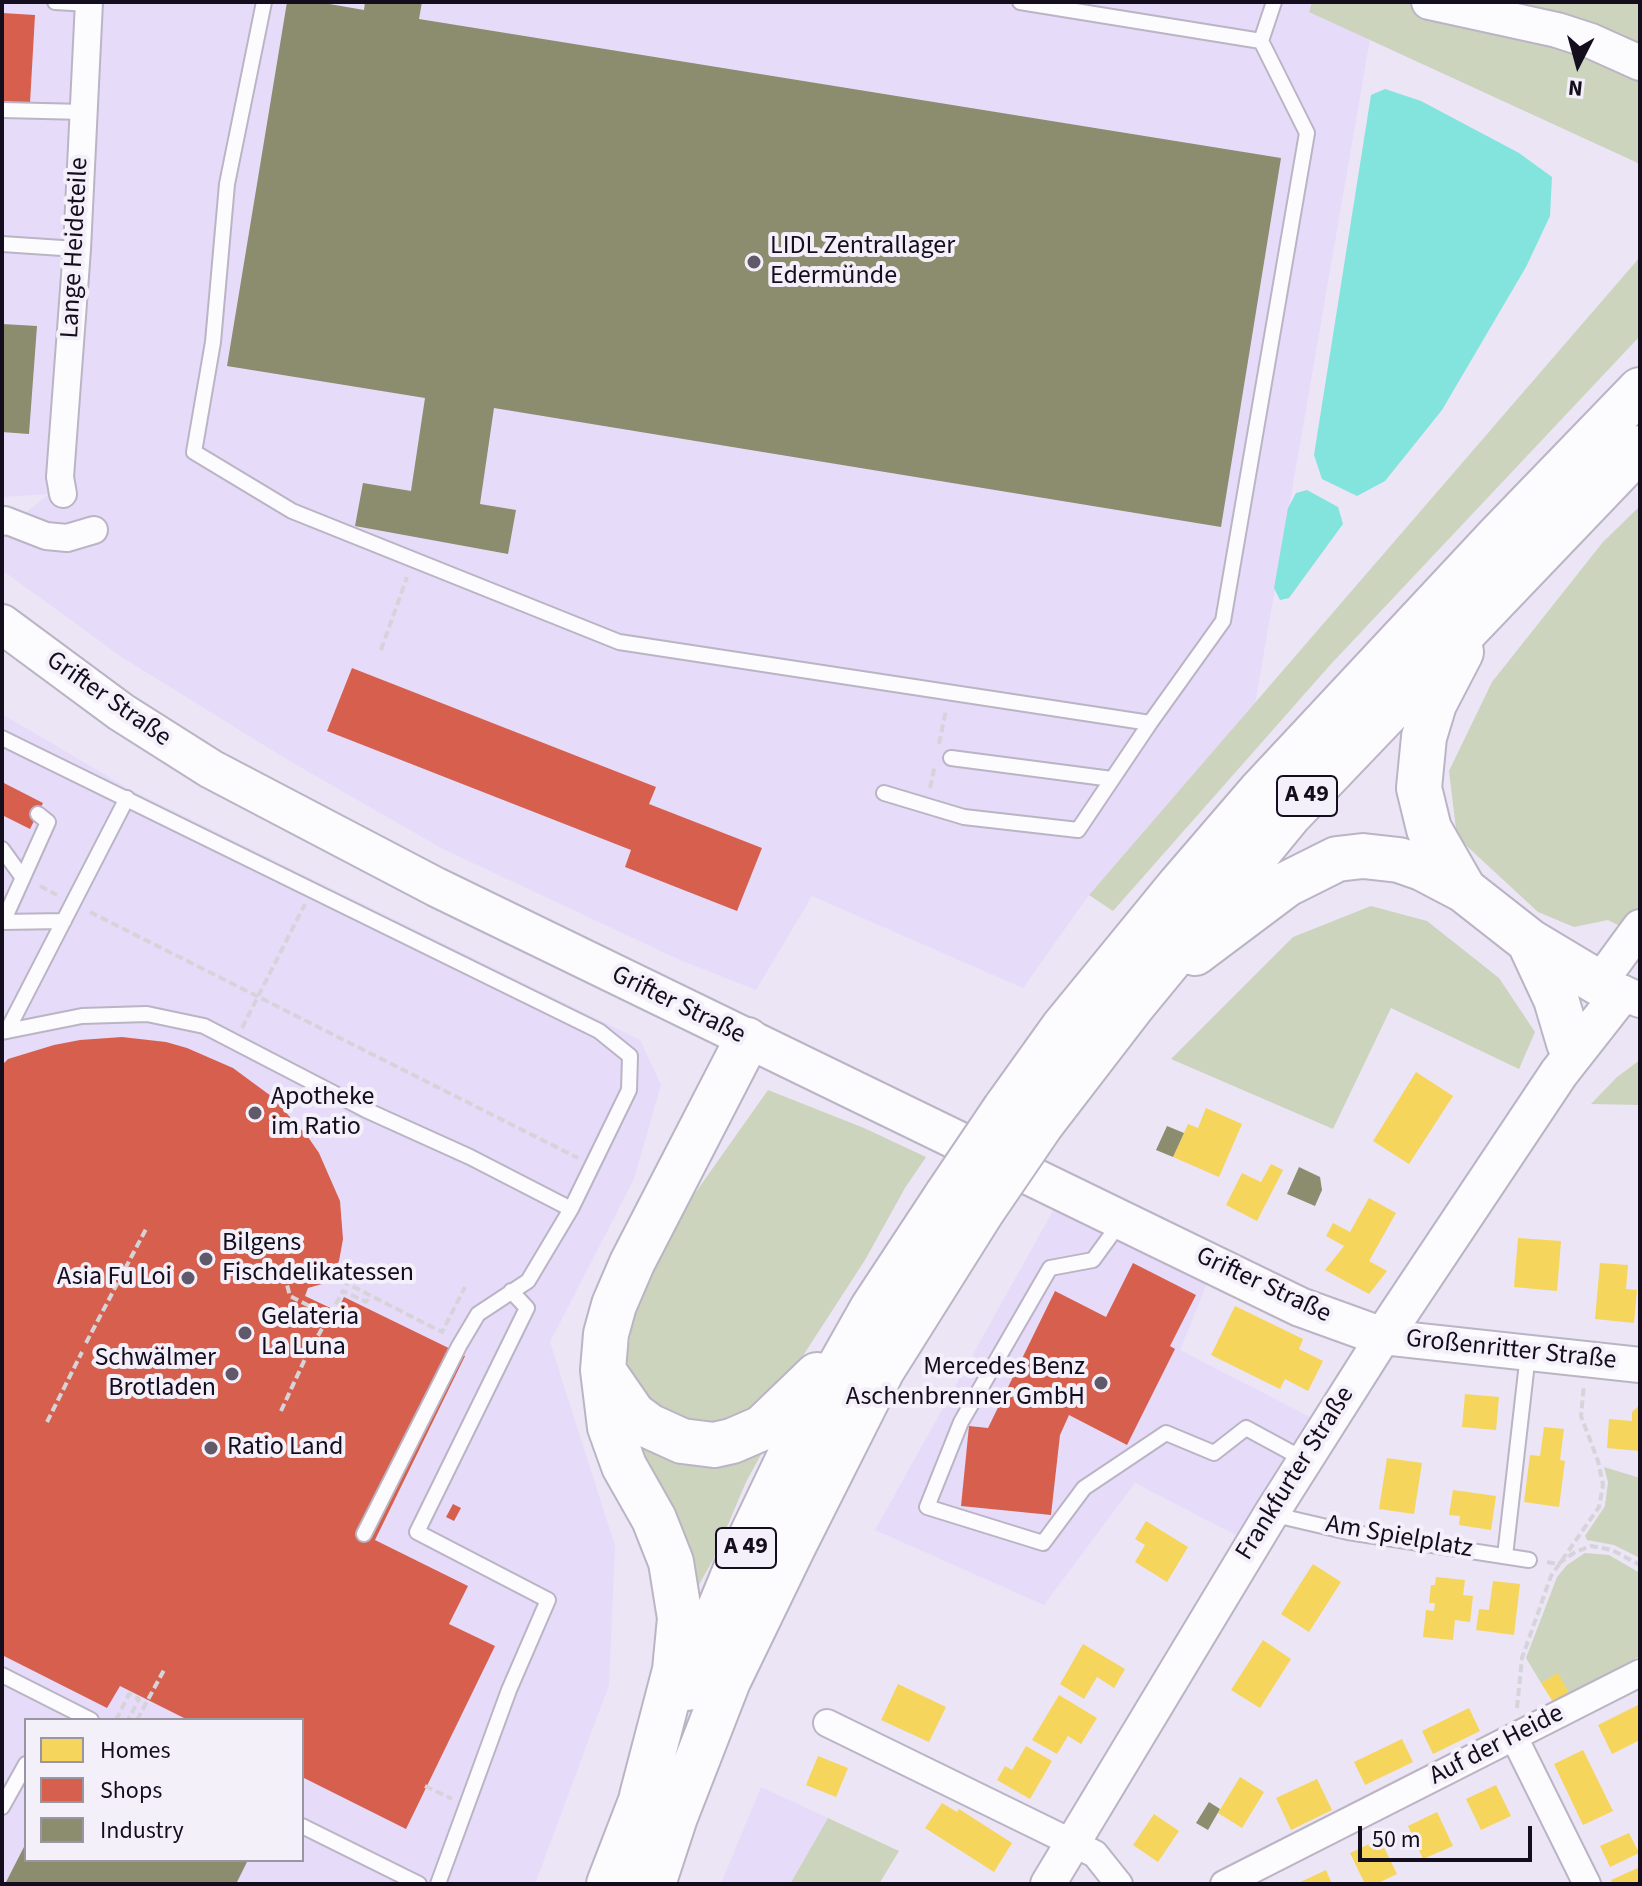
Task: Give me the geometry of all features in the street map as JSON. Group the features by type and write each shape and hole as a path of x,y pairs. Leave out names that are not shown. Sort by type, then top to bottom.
{"highway":[{"name":"A 49","path":"609,1884 738,1564 793,1449 872,1309 965,1203 1024,1116 1063,1028 1260,792 1476,560 1640,390"},
{"name":"A 49","path":"1024,1116 1132,1006 1289,815 1640,448"},
{"path":"1464,890 1429,829 1419,788 1420,765 1434,704 1450,670 1496,598"},
{"path":"1132,1006 1227,928 1287,884 1337,859 1363,856 1399,860 1464,890 1529,941 1620,992"},
{"path":"1529,941 1556,999 1564,1058"},
{"path":"642,1796 675,1670 680,1618 671,1562 654,1519 624,1466 610,1427 603,1370 606,1334 614,1305 632,1263 747,1040"},
{"name":"A 49","path":"653,1884 675,1817 728,1681 965,1203"},
{"path":"603,1370 619,1398 633,1414 661,1434 699,1444 732,1441 762,1428 783,1411 872,1309"}],"main road":[{"name":"Grifter Straße","path":"2,624 121,712 211,769 436,887 1300,1307 1383,1337"},
{"name":"Frankfurter Straße","path":"1383,1337 1564,1058 1620,992"}],"street":[{"path":"1429,2 1557,30 1640,63"},
{"name":"Lange Heideteile","path":"63,494 60,477 77,249 89,3"},
{"path":"2,522 5,520 46,536 67,538 94,530"},
{"path":"1620,992 1640,927"},
{"path":"1620,992 1640,959"},
{"name":"Großenritter Straße","path":"1383,1337 1640,1365"},
{"name":"Frankfurter Straße","path":"1048,1884 1271,1514 1383,1337"},
{"name":"Auf der Heide","path":"1224,1884 1640,1673"},
{"path":"827,1723 1095,1854 1119,1884"},
{"path":"1514,1737 1587,1884"}],"lane":[{"path":"55,2 89,3"},
{"path":"264,2 227,184 213,342 194,452 292,511 619,642 1150,723"},
{"path":"1020,2 1261,41"},
{"path":"884,793 964,817 1078,830 1223,621 1307,133 1261,41 1274,2"},
{"path":"2,110 84,112"},
{"path":"2,244 77,249"},
{"path":"2,738 599,1031 630,1056 629,1090 571,1209 528,1281 478,1314 364,1534"},
{"path":"951,758 1112,779"},
{"path":"5,1031 127,798"},
{"path":"38,814 48,822 3,922 64,921"},
{"path":"2,849 23,878"},
{"path":"5,1031 82,1016 147,1014 204,1026 366,1110 470,1157 571,1209"},
{"path":"1122,1220 1093,1260 1050,1268 961,1422 927,1507 1043,1543 1084,1488 1166,1433 1214,1453 1246,1428 1305,1460"},
{"path":"438,1884 509,1690 548,1600 417,1532 527,1308 511,1291"},
{"path":"1505,1556 1528,1353"},
{"name":"Am Spielplatz","path":"1271,1514 1348,1532 1529,1560"},
{"path":"2,1675 87,1718"},
{"path":"2,1807 24,1768"},
{"path":"304,1827 419,1884"}],"path":[{"path":"381,650 414,560"},
{"path":"23,878 593,1165"},
{"path":"235,1042 312,891"},
{"path":"144,1238 87,1345 146,1229"},
{"path":"284,1274 290,1296 329,1316"},
{"path":"342,1281 442,1332 465,1287"},
{"path":"281,1411 305,1359 343,1291 366,1302 370,1296"},
{"path":"47,1422 82,1352"},
{"path":"1514,1737 1522,1658 1558,1564 1599,1507 1603,1485 1598,1461 1581,1416 1586,1359"},
{"path":"1529,1560 1558,1564 1591,1546 1612,1550 1640,1565"},
{"path":"138,1718 164,1670"},
{"path":"117,1718 129,1694 139,1699 129,1718"},
{"path":"425,1786 466,1806"}],"shaded area":[{"path":"2,2 1312,2 1310,12 1370,39 1255,704 1089,895 1023,988 812,896 756,990 680,960 443,849 288,760 123,658 2,570 2,531 49,494 2,497"},
{"path":"1312,2 1640,2 1640,164 1309,12"},
{"path":"1385,89 1421,101 1519,153 1552,177 1550,216 1526,267 1442,410 1385,481 1357,496 1322,479 1314,455 1371,95"},
{"path":"1640,257 1640,336 1331,664 1113,911 1089,895"},
{"path":"1307,490 1338,507 1343,524 1289,598 1280,600 1274,588 1288,508 1296,493"},
{"path":"1640,506 1640,936 1608,920 1574,927 1538,912 1457,837 1449,771 1492,682 1603,542"},
{"path":"2,714 129,789 640,1040 661,1085 634,1179 550,1342 615,1546 609,1685 535,1884 2,1884"},
{"path":"1371,906 1427,921 1499,978 1535,1032 1519,1069 1391,1008 1333,1129 1171,1059 1293,937"},
{"path":"1640,1060 1640,1105 1591,1104 1617,1077"},
{"path":"768,1090 864,1128 926,1157 865,1260 784,1385 750,1420 706,1432 663,1419 635,1390 626,1357 636,1310 657,1247"},
{"name":"Mercedes Benz Aschenbrenner GmbH","path":"1054,1209 1207,1283 1180,1350 1310,1417 1236,1535 1135,1483 1044,1605 875,1530"},
{"path":"620,1428 774,1431 746,1482 713,1560 689,1602"},
{"path":"1604,1467 1640,1478 1640,1558 1614,1545 1587,1540 1585,1536 1605,1506 1608,1482"},
{"path":"1585,1553 1609,1555 1640,1573 1640,1656 1569,1693 1558,1674 1541,1683 1526,1658 1557,1577 1567,1565"},
{"path":"761,1787 828,1818 790,1884 721,1884"},
{"path":"828,1818 899,1851 879,1884 790,1884"}],"building: Homes":[{"path":"1416,1072 1453,1096 1409,1164 1373,1141"},
{"path":"1206,1108 1242,1124 1219,1177 1173,1157 1188,1124 1198,1128"},
{"path":"1271,1164 1283,1170 1257,1221 1226,1205 1242,1173 1261,1182"},
{"path":"1369,1198 1396,1213 1369,1261 1387,1271 1369,1294 1325,1270 1344,1246 1326,1236 1333,1223 1350,1232"},
{"path":"1518,1238 1561,1241 1557,1291 1514,1287"},
{"path":"1600,1263 1628,1265 1626,1289 1637,1290 1634,1323 1595,1319"},
{"path":"1235,1306 1303,1339 1299,1349 1323,1361 1308,1391 1285,1379 1280,1389 1211,1355"},
{"path":"1465,1394 1499,1397 1496,1430 1462,1427"},
{"path":"1640,1405 1640,1451 1607,1448 1609,1419 1632,1421 1632,1412"},
{"path":"1544,1427 1564,1429 1560,1460 1565,1461 1559,1507 1524,1502 1530,1455 1540,1456"},
{"path":"1387,1458 1422,1463 1414,1514 1379,1509"},
{"path":"1453,1490 1496,1496 1491,1530 1459,1525 1460,1516 1449,1515"},
{"path":"1146,1521 1188,1547 1167,1582 1135,1562 1145,1545 1135,1539"},
{"path":"1313,1564 1341,1582 1309,1632 1281,1614"},
{"path":"1436,1577 1465,1580 1463,1595 1473,1596 1470,1622 1455,1620 1453,1640 1423,1637 1426,1610 1434,1611 1435,1603 1429,1603 1431,1585 1435,1585"},
{"path":"1493,1581 1520,1584 1514,1635 1476,1630 1479,1609 1489,1610"},
{"path":"1263,1640 1291,1659 1260,1708 1231,1690"},
{"path":"1083,1644 1125,1669 1114,1688 1097,1677 1084,1699 1060,1684"},
{"path":"1558,1673 1569,1693 1553,1702 1541,1683"},
{"path":"898,1684 946,1707 929,1742 881,1720"},
{"path":"1059,1695 1097,1718 1081,1744 1068,1736 1057,1754 1032,1740"},
{"path":"1638,1705 1640,1740 1612,1754 1598,1725"},
{"path":"1469,1708 1480,1731 1433,1754 1422,1731"},
{"path":"1402,1739 1413,1762 1365,1785 1354,1762"},
{"path":"1026,1746 1052,1761 1030,1799 997,1780 1005,1766 1012,1770"},
{"path":"1583,1750 1613,1811 1583,1825 1554,1764"},
{"path":"818,1756 848,1768 836,1797 806,1785"},
{"path":"1240,1777 1264,1792 1242,1828 1218,1813"},
{"path":"1317,1779 1332,1810 1291,1830 1276,1798"},
{"path":"1496,1785 1511,1816 1481,1830 1466,1799"},
{"path":"942,1803 957,1812 959,1809 1012,1843 994,1872 925,1828"},
{"path":"1437,1812 1453,1846 1423,1859 1408,1826"},
{"path":"1154,1814 1179,1831 1158,1862 1133,1845"},
{"path":"1629,1833 1639,1853 1610,1867 1600,1846"},
{"path":"1380,1839 1397,1874 1376,1884 1365,1884 1350,1853"},
{"path":"1640,1867 1640,1884 1613,1884 1611,1880"},
{"path":"1326,1870 1332,1884 1296,1884"}],"building: Shops":[{"path":"2,13 35,15 30,103 2,101"},
{"path":"352,668 656,787 649,804 762,848 737,911 625,867 631,850 327,731"},
{"path":"2,782 43,803 30,829 2,815"},
{"name":"Ratio Land","path":"122,1037 166,1042 187,1048 233,1068 271,1096 319,1153 340,1201 343,1239 339,1261 330,1277 322,1284 308,1288 305,1296 337,1311 344,1297 465,1356 375,1540 468,1586 449,1624 495,1646 406,1829 304,1778 304,1718 184,1718 120,1686 107,1708 2,1655 2,1065 8,1059 80,1040"},
{"path":"1133,1263 1196,1295 1170,1346 1175,1349 1127,1445 1069,1415 1060,1435 1051,1515 961,1506 969,1426 988,1428 1055,1291 1106,1317"},
{"path":"453,1504 461,1508 454,1521 446,1517"}],"building: Industry":[{"name":"LIDL Zentrallager Edermünde","path":"287,2 318,2 364,10 365,2 422,2 419,19 1281,158 1221,527 494,408 480,504 516,510 508,554 355,526 363,483 411,491 425,398 227,366"},
{"path":"2,324 37,326 29,434 2,432"},
{"path":"1167,1126 1184,1133 1173,1157 1156,1150"},
{"path":"1299,1167 1320,1177 1322,1190 1315,1206 1287,1194"},
{"path":"1209,1802 1220,1809 1208,1830 1196,1823"},
{"path":"24,1847 24,1862 247,1862 236,1884 5,1884"}],"place":[{"name":"LIDL Zentrallager Edermünde","path":"754,262"},
{"name":"Apotheke im Ratio","path":"255,1113"},
{"name":"Bilgens Fischdelikatessen","path":"206,1259"},
{"name":"Asia Fu Loi","path":"188,1278"},
{"name":"Gelateria La Luna","path":"245,1333"},
{"name":"Schwälmer Brotladen","path":"232,1374"},
{"name":"Mercedes Benz Aschenbrenner GmbH","path":"1101,1383"},
{"name":"Ratio Land","path":"211,1448"}]}
